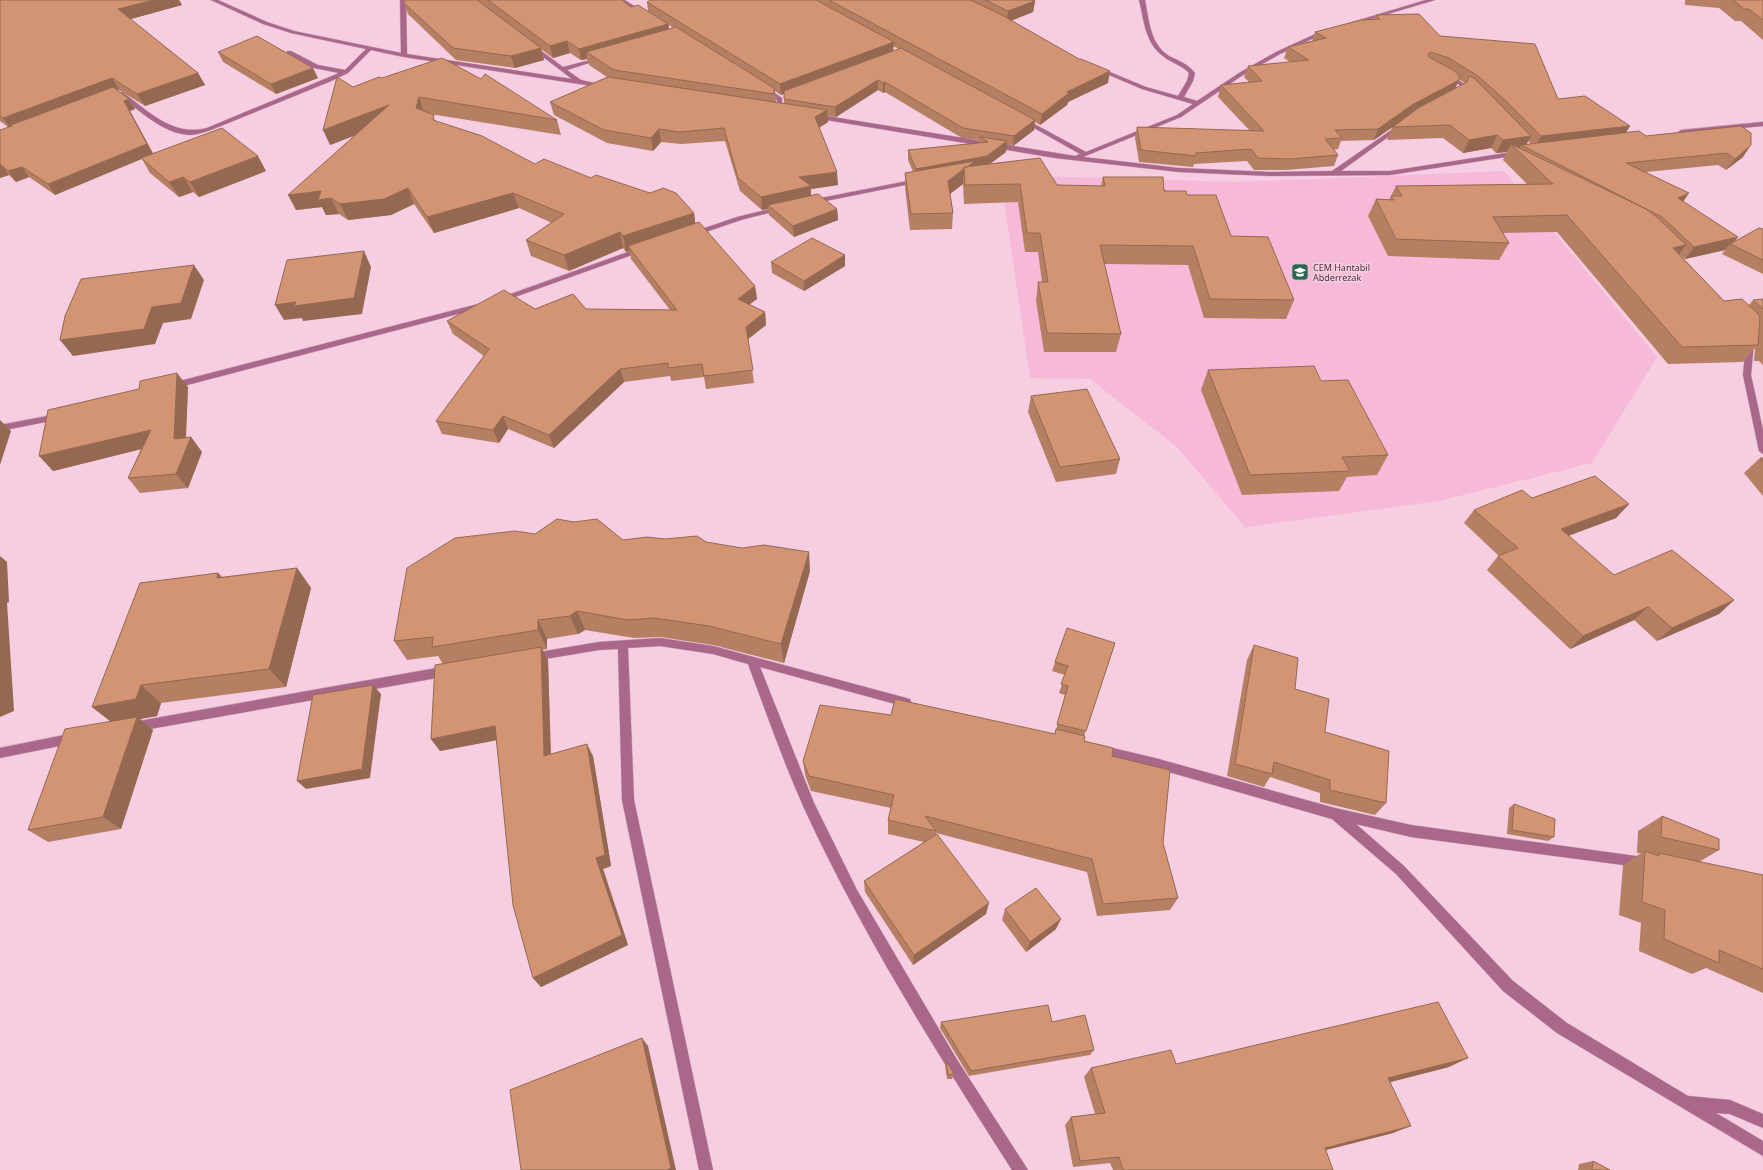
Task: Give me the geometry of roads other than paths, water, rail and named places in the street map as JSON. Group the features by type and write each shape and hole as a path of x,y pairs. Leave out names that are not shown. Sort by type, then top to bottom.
{"street":[{"path":"214,0 265,23 293,32 404,55 610,86"},
{"path":"404,0 404,55"},
{"path":"621,0 647,16"},
{"path":"1142,0 1148,33 1154,44 1159,51 1186,66 1192,74 1190,81 1180,98"},
{"path":"1344,25 1432,0"},
{"path":"1075,158 1179,116 1241,74 1278,53 1313,36 1332,29"},
{"path":"525,40 580,82"},
{"path":"113,95 120,93 174,130 186,133 196,133 327,82 346,72 370,48"},
{"path":"289,52 315,68 346,72"},
{"path":"563,69 606,57"},
{"path":"1088,65 1117,78 1198,103"},
{"path":"1458,93 1459,86 1453,78 1471,89 1476,94"},
{"path":"760,86 780,99"},
{"path":"780,99 787,96"},
{"path":"780,99 780,111"},
{"path":"772,110 788,112"},
{"path":"810,116 1061,157 1180,170 1270,174 1390,173 1525,152"},
{"path":"1017,117 1085,154"},
{"path":"1332,174 1404,124"},
{"path":"1675,133 1763,124"},
{"path":"1504,156 1518,163"},
{"path":"1038,161 1061,157"},
{"path":"684,236 739,218 798,204 928,179"},
{"path":"164,388 271,359 473,308 647,248"},
{"path":"1751,334 1747,375 1763,450"},
{"path":"0,428 64,416"},
{"path":"522,658 598,646 660,642 713,650 918,705"},
{"path":"623,644 628,800 706,1170"},
{"path":"752,661 809,805 853,894 951,1063 1021,1170"},
{"path":"121,729 461,668"},
{"path":"0,753 82,736"},
{"path":"1086,747 1155,763 1335,814 1411,831 1632,859 1654,864"},
{"path":"1335,814 1400,870 1508,986 1562,1028 1763,1149"},
{"path":"1685,1102 1730,1107 1763,1121"}],"place":[{"name":"CEM Hantabil Abderrezak","path":"1300,272"}]}
